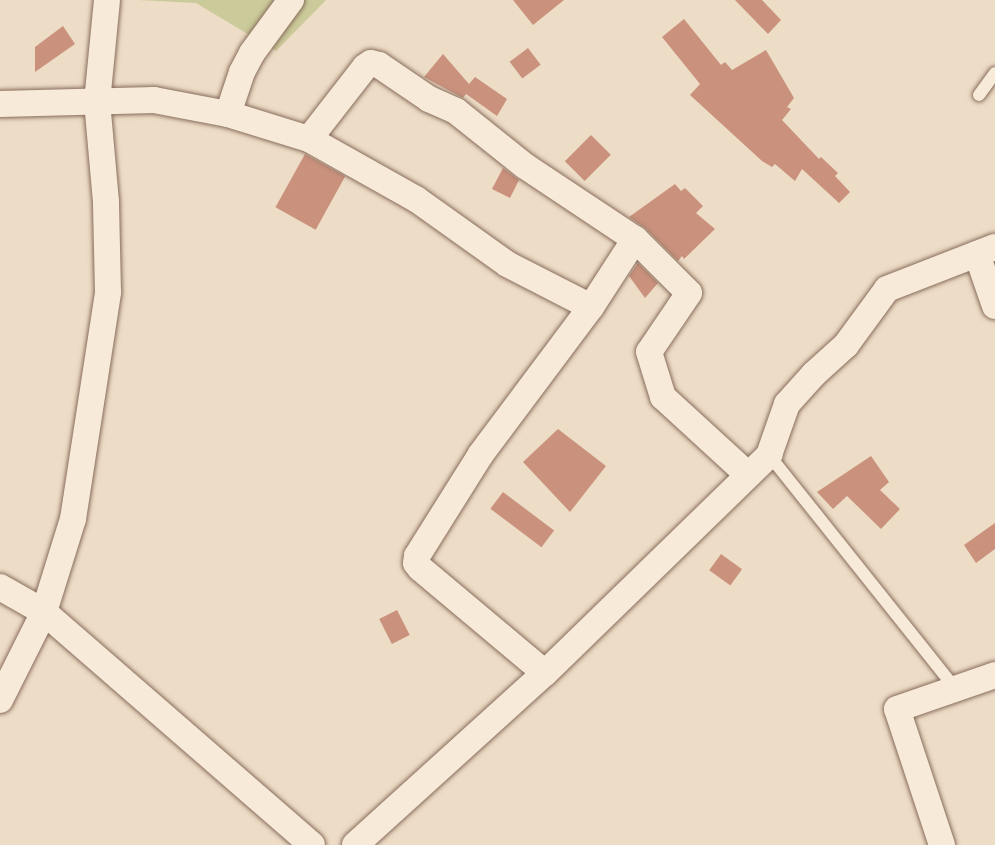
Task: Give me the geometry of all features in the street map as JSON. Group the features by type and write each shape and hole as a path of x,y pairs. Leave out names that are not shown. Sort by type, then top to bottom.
{"street":[{"path":"0,700 44,612 73,519 108,292 106,201 97,102 107,0"},
{"path":"228,114 242,72 252,52 291,0"},
{"path":"309,139 364,67 372,63 379,65 429,99 456,111 525,166 635,239 689,293 649,352 663,398 748,475"},
{"path":"0,104 154,100 228,114 309,139 416,199 507,264 591,307"},
{"path":"545,672 420,568 416,563 417,556 481,454 591,307 635,239"},
{"path":"356,845 545,672 769,455 787,404 814,374 846,345 887,289 986,251 995,306"},
{"path":"0,587 44,612 312,845"},
{"path":"942,845 897,709 995,675"}],"lane":[{"path":"979,95 995,73"},
{"path":"769,455 956,689"}],"shaded area":[{"path":"138,0 326,0 276,51 196,3"}],"building":[{"path":"513,0 564,0 533,25"},
{"path":"735,0 762,0 781,20 768,34"},
{"path":"684,19 721,65 725,62 732,70 766,50 794,98 787,107 791,109 782,120 819,159 821,157 838,173 835,176 850,192 839,203 802,169 795,181 775,164 772,167 762,161 690,95 700,84 662,37"},
{"path":"63,26 75,44 35,72 35,47"},
{"path":"528,48 541,65 522,79 510,62"},
{"path":"443,54 469,84 475,77 507,99 497,116 466,94 463,98 424,77"},
{"path":"591,135 611,155 585,181 565,161"},
{"path":"305,154 345,176 316,230 275,207"},
{"path":"503,168 519,180 510,198 492,189"},
{"path":"675,184 681,191 685,188 703,206 696,213 715,229 684,259 682,256 678,261 645,228 629,217"},
{"path":"638,263 658,283 645,298 629,276"},
{"path":"558,429 606,466 570,512 523,462"},
{"path":"871,456 889,482 880,490 900,509 881,529 847,496 833,509 817,492"},
{"path":"503,492 554,531 541,547 490,509"},
{"path":"995,523 995,549 976,563 964,545"},
{"path":"721,554 742,569 730,585 709,570"},
{"path":"397,610 410,635 392,644 379,619"}]}
